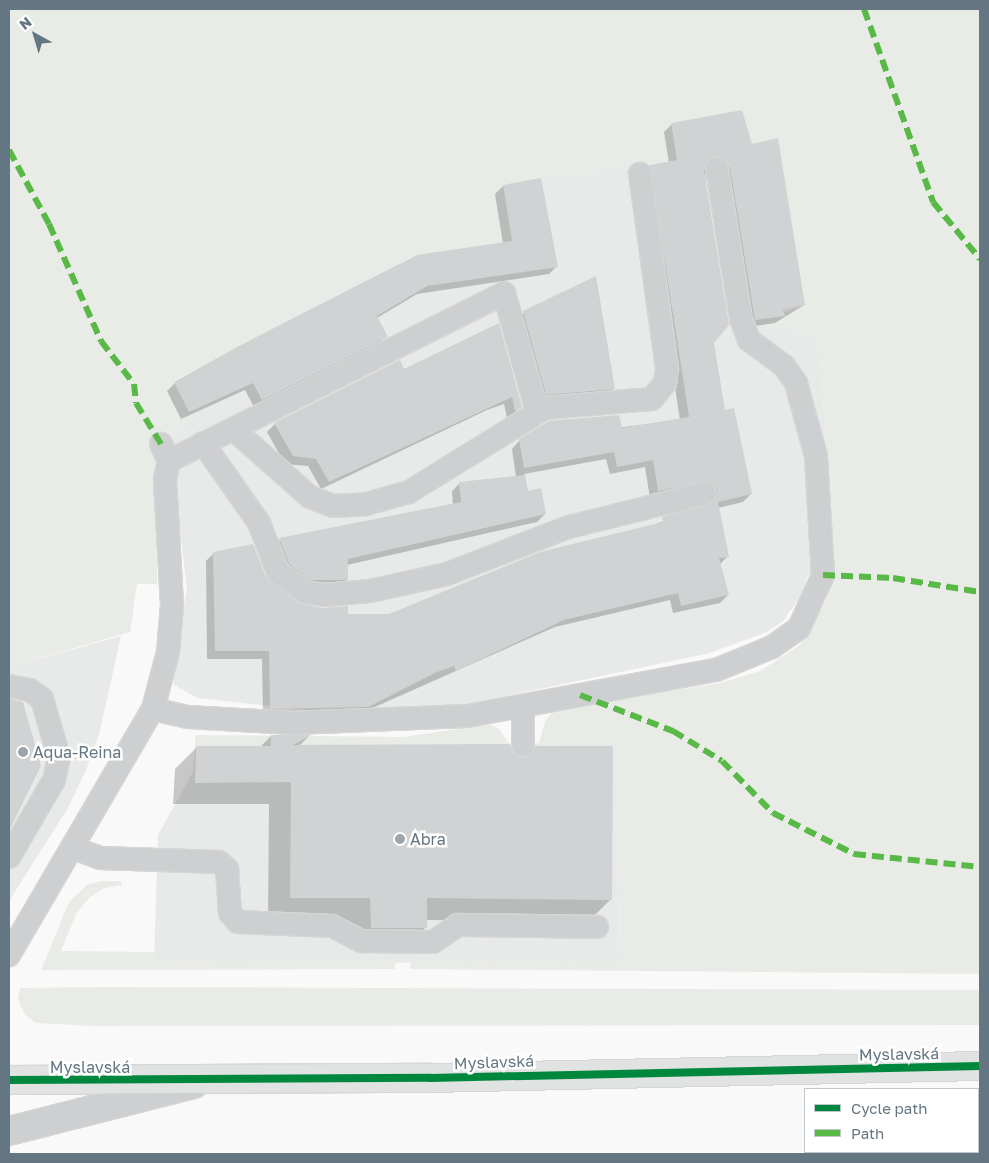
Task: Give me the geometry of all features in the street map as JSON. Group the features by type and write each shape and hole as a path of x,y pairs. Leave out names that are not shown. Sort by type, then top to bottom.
{"street":[{"name":"Myslavská","path":"9,1080 206,1081 980,1066"},
{"path":"9,1131 206,1081"}],"lane":[{"path":"153,709 188,717 293,723 467,716 523,708 716,670 754,657 799,628 817,598 823,575 822,540 810,424 796,383 784,366 762,353 745,332 717,169"},
{"path":"234,430 310,497 334,506 366,504 409,492 537,411 568,402 640,402 652,399 665,384 667,368 640,174"},
{"path":"11,945 73,848 153,709 171,625 165,453 202,443 234,430 504,293 537,411"},
{"path":"202,443 259,523 278,572 306,592 324,594 370,591 447,574 568,527 705,493"},
{"path":"9,686 38,695 46,704 56,737 58,766 9,857"},
{"path":"9,703 38,695"},
{"path":"523,708 523,745"},
{"path":"73,848 100,858 222,864 227,869 230,913 238,922 332,926 362,941 433,942 458,925 597,926"}],"shaded area":[{"path":"9,9 980,9 980,974 410,969 411,961 620,963 617,744 538,746 545,722 554,709 720,683 760,671 800,645 826,601 833,580 821,357 811,335 775,327 765,319 805,305 778,139 752,144 742,110 671,123 677,160 503,185 512,241 412,257 174,381 189,412 183,427 161,444 156,454 157,584 137,584 130,632 9,667"},
{"path":"743,110 778,138 805,305 784,309 785,316 775,327 811,335 821,357 833,580 808,575 801,596 783,621 767,632 710,653 465,705 304,710 198,698 174,685 173,665 187,588 174,483 161,444 183,427 189,412 174,382 393,266 435,253 505,201 503,185 677,160 671,123"},
{"path":"121,636 99,735 86,770 68,808 9,901 9,667"},
{"path":"489,724 499,729 509,744 195,744 196,735 404,737"},
{"path":"196,735 291,742 617,744 620,963 154,962 158,835 193,772"},
{"path":"101,881 121,881 122,885 104,888 90,897 76,914 61,951 154,952 154,962 395,961 395,969 41,970 69,902 87,885"},
{"path":"20,988 980,990 980,1025 94,1026 36,1023 25,1015 18,999"}],"building":[{"path":"742,110 752,144 778,138 805,305 783,309 785,316 755,320 730,167 722,157 709,159 704,171 729,325 714,343 725,410 734,408 752,494 718,502 729,557 719,558 729,595 681,606 678,593 564,620 456,671 454,666 437,672 368,707 270,709 269,651 215,651 213,552 253,544 266,577 299,603 322,608 348,606 348,614 389,614 540,552 663,522 662,517 714,502 718,490 709,481 658,491 653,460 617,467 614,452 524,468 519,439 549,421 619,415 622,428 689,417 650,165 677,160 671,123"},
{"path":"541,178 558,267 427,286 377,316 388,337 262,400 253,383 189,412 174,382 239,346 417,255 512,241 503,185"},
{"path":"596,276 615,389 546,395 523,311"},
{"path":"499,323 522,407 515,411 512,397 329,482 316,459 293,456 274,423 400,360 404,369"},
{"path":"525,475 528,491 541,488 546,514 348,559 348,580 311,580 289,564 279,538 461,502 459,482"},
{"name":"Aqua-Reina","path":"9,699 23,702 41,766 9,831"},
{"name":"Abra","path":"271,735 311,735 293,745 509,744 523,758 536,746 613,746 612,900 427,898 427,928 371,928 370,898 290,898 291,782 195,783 196,746 271,746"}],"marked path":[{"path":"864,9 933,202 980,259"},
{"path":"9,150 49,224 101,341 134,384 136,403 161,444"},
{"path":"823,575 893,578 980,592"},
{"path":"580,695 673,731 722,761 773,813 854,854 980,867"}],"cycle path":[{"path":"9,1080 430,1078 980,1066"}],"place":[{"name":"Aqua-Reina","path":"23,752"},
{"name":"Abra","path":"400,839"}]}
